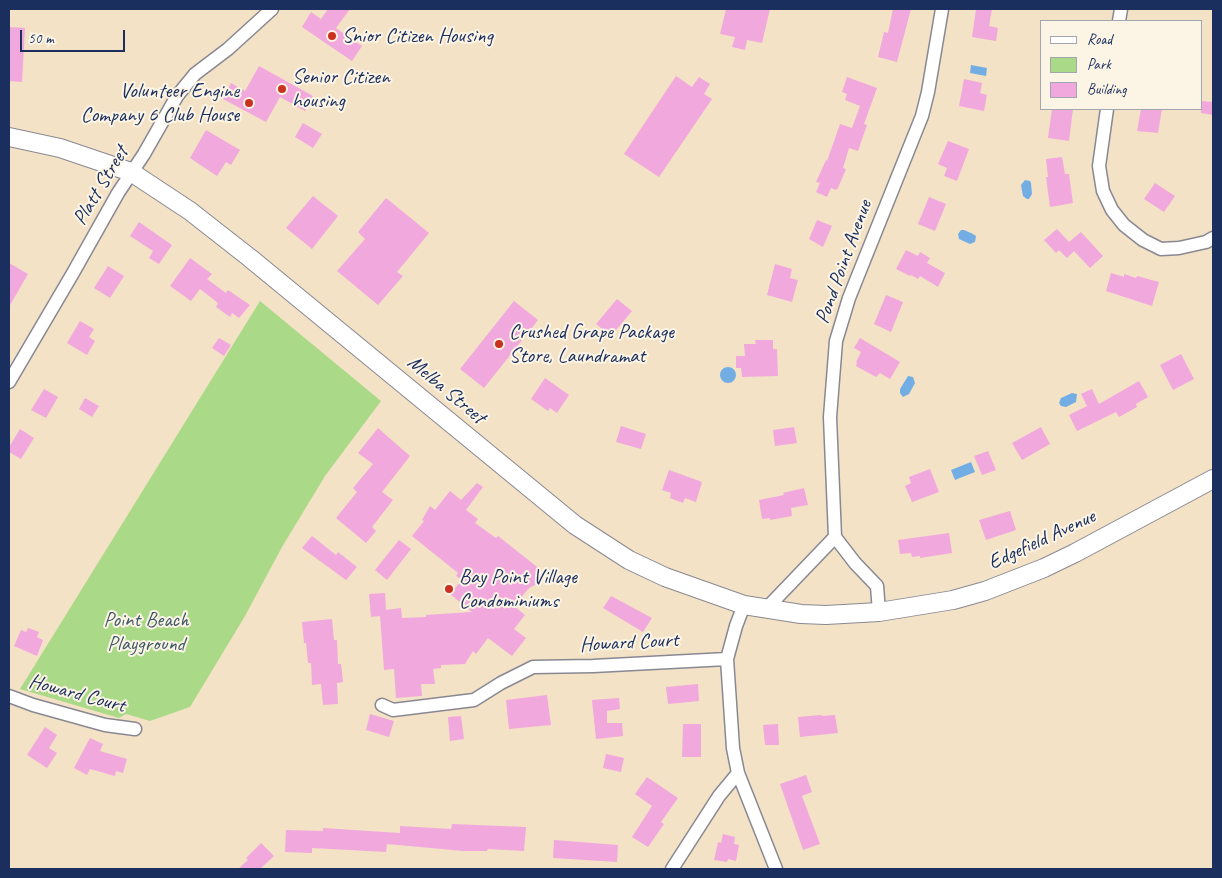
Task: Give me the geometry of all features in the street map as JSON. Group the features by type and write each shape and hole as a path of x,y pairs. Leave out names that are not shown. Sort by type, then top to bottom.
{"main road":[{"name":"Melba Street","path":"9,137 60,148 131,172 190,211 250,258 575,526 629,560 665,577 744,605 801,614 826,615 879,612"},
{"name":"Edgefield Avenue","path":"879,612 953,600 1020,579 1075,553 1213,479"}],"street":[{"name":"Platt Street","path":"9,382 131,172 186,85 195,74 228,49 272,9"},
{"name":"Pond Point Avenue","path":"835,537 830,417 836,341 849,298 922,116 942,9"},
{"path":"1107,110 1099,166 1103,191 1112,210 1124,226 1143,240 1161,249 1179,248 1206,242 1213,238"},
{"path":"766,609 835,537 855,563 877,586 879,612"},
{"path":"744,605 727,658 732,748 738,773 776,869"},
{"name":"Howard Court","path":"382,705 393,710 474,700 501,683 533,667 593,666 727,658"},
{"name":"Howard Court","path":"9,696 33,705 96,722 135,729"},
{"path":"672,869 719,796 738,773"}],"green space":[{"name":"Point Beach Playground","path":"260,301 381,401 325,476 282,547 245,616 190,707 150,721 126,714 119,718 20,689"}],"water":[{"path":"971,65 987,68 986,76 970,73"},
{"path":"1025,180 1031,183 1032,194 1029,199 1023,196 1021,185"},
{"path":"961,230 976,236 975,242 970,244 959,239 958,234"},
{"path":"728,367 734,369 736,375 734,381 728,383 722,381 720,375 722,369"},
{"path":"908,376 913,377 915,383 909,394 903,397 900,389"},
{"path":"1072,393 1077,394 1076,402 1066,407 1061,406 1059,403 1061,398"},
{"path":"971,462 975,472 955,480 951,470"}],"building":[{"name":"Snior Citizen Housing","path":"328,9 350,9 336,28 362,46 352,61 302,27 311,12 321,19"},
{"path":"726,9 770,9 762,43 747,40 745,50 732,47 735,37 720,34"},
{"path":"893,9 911,9 897,62 878,57 884,32 888,33"},
{"path":"976,9 992,9 989,26 998,28 996,41 972,37"},
{"path":"9,27 25,28 22,82 9,81"},
{"path":"259,66 313,96 305,111 280,97 266,122 223,99 231,83 245,91"},
{"path":"676,76 692,87 699,77 710,84 704,94 712,99 659,177 624,154"},
{"path":"847,77 877,88 864,124 867,125 858,151 849,148 843,168 846,169 838,188 836,190 831,188 827,197 816,192 820,183 816,182 827,161 840,124 852,128 860,106 845,100 847,94 842,92"},
{"path":"964,79 982,83 980,93 987,95 984,111 959,106"},
{"path":"1202,101 1213,102 1213,115 1201,113"},
{"path":"1052,110 1073,110 1069,141 1048,138"},
{"path":"1141,110 1162,110 1158,133 1137,131"},
{"path":"303,123 322,134 313,148 295,137"},
{"path":"206,130 240,150 231,165 226,162 217,176 190,158"},
{"path":"948,141 969,149 957,181 944,176 947,168 938,164"},
{"path":"1062,157 1065,174 1069,174 1073,203 1050,207 1046,159"},
{"path":"1155,183 1175,196 1164,212 1144,199"},
{"path":"313,196 338,216 312,249 286,228"},
{"path":"929,197 946,204 935,231 918,224"},
{"path":"386,198 429,233 397,272 403,276 378,305 337,271 365,239 358,232"},
{"path":"817,220 832,226 823,247 809,239"},
{"path":"139,222 172,245 159,264 149,258 153,251 130,236"},
{"path":"1057,229 1069,242 1081,232 1103,256 1090,268 1074,251 1067,258 1059,250 1056,253 1044,240"},
{"path":"906,250 918,256 920,252 930,258 927,263 945,273 938,287 920,276 918,279 896,269"},
{"path":"190,258 212,274 207,279 226,293 228,290 250,305 239,318 232,313 230,317 216,307 218,303 200,289 191,301 170,286"},
{"path":"9,263 28,274 9,307"},
{"path":"775,264 792,269 790,278 798,280 792,302 767,295"},
{"path":"108,266 124,276 110,298 94,288"},
{"path":"1111,273 1124,277 1124,274 1136,278 1137,276 1159,282 1152,306 1106,291"},
{"path":"886,295 903,302 891,332 874,324"},
{"path":"617,299 632,311 611,336 596,324"},
{"name":"Crushed Grape Package Store, Laundramat","path":"514,301 538,320 484,388 460,369"},
{"path":"80,321 94,329 89,337 95,341 87,355 67,343"},
{"path":"219,338 231,345 224,356 212,348"},
{"path":"860,338 900,362 890,379 880,373 876,377 856,366 861,352 854,348"},
{"path":"755,340 773,340 773,349 777,349 778,376 742,377 741,368 736,368 736,356 745,356 744,344 756,344"},
{"path":"1181,354 1194,379 1173,390 1160,365"},
{"path":"545,378 569,395 557,413 550,408 548,411 531,399"},
{"path":"1139,381 1148,397 1136,404 1137,407 1119,417 1116,412 1077,431 1069,415 1087,406 1081,394 1092,389 1099,404"},
{"path":"44,389 58,397 46,418 31,410"},
{"path":"85,398 99,406 92,417 79,409"},
{"path":"621,426 646,434 641,449 616,442"},
{"path":"794,427 797,443 775,446 773,430"},
{"path":"1041,427 1050,444 1022,460 1012,443"},
{"path":"378,428 410,456 382,492 393,500 372,527 376,531 366,543 336,518 357,492 353,488 373,464 358,453"},
{"path":"20,429 34,438 21,459 9,452 9,447"},
{"path":"988,451 996,470 982,475 974,456"},
{"path":"930,469 939,492 912,502 905,486 911,483 909,477"},
{"path":"669,470 702,482 696,502 685,498 683,503 670,498 671,493 662,490"},
{"path":"477,483 483,487 466,510 478,519 475,523 496,538 498,536 541,570 542,575 539,583 529,588 514,606 525,615 514,629 526,638 512,656 488,638 476,654 473,651 465,664 441,665 441,668 433,669 435,684 421,684 422,696 396,698 394,669 384,670 380,616 371,617 369,594 385,593 386,610 401,608 402,618 472,612 450,594 462,580 456,576 458,573 412,536 424,521 422,520 430,506 435,510 450,491 461,500"},
{"path":"804,488 808,505 791,508 792,516 770,520 770,518 762,519 759,500 784,495 783,493"},
{"path":"1010,511 1016,530 986,540 979,520"},
{"path":"949,533 952,553 920,558 920,556 912,557 911,553 900,554 898,540"},
{"path":"312,536 336,555 338,552 357,567 346,580 302,548"},
{"path":"399,540 411,549 387,580 375,570"},
{"path":"611,596 652,618 643,632 603,608"},
{"path":"332,619 334,640 337,640 338,664 341,664 343,682 337,683 338,704 323,705 321,684 312,685 311,663 308,663 302,622"},
{"path":"28,628 39,632 37,637 43,640 37,656 14,646 21,630 26,632"},
{"path":"698,684 699,701 668,704 666,687"},
{"path":"547,695 551,725 509,729 506,700"},
{"path":"619,698 620,709 607,711 607,723 622,723 623,736 596,739 592,700"},
{"path":"370,714 394,721 389,737 366,730"},
{"path":"835,715 838,733 800,737 798,717"},
{"path":"461,716 464,739 450,741 448,717"},
{"path":"683,724 701,724 701,757 682,757"},
{"path":"778,724 779,745 765,745 763,725"},
{"path":"45,727 57,735 49,748 57,753 47,768 27,755"},
{"path":"90,738 103,744 100,751 127,759 123,773 116,771 115,776 90,769 87,775 74,768"},
{"path":"606,754 624,758 621,772 603,768"},
{"path":"806,775 812,792 802,796 820,844 803,850 780,784"},
{"path":"647,777 678,798 661,822 664,824 648,847 632,837 652,806 635,794"},
{"path":"452,824 526,827 524,851 488,849 487,851 463,851 387,844 386,852 312,848 312,853 285,852 286,830 323,831 323,828 400,833 400,826 451,829"},
{"path":"723,834 735,837 734,844 739,845 736,861 728,859 727,862 714,860 718,842 721,843"},
{"path":"554,840 618,845 617,862 553,858"},
{"path":"261,843 274,856 260,869 238,869 248,860 246,858"}],"place":[{"name":"Snior Citizen Housing","path":"332,36"},
{"name":"Senior Citizen housing","path":"282,89"},
{"name":"Volunteer Engine Company 6 Club House","path":"249,103"},
{"name":"Crushed Grape Package Store, Laundramat","path":"499,344"},
{"name":"Bay Point Village Condominiums","path":"449,589"}]}
